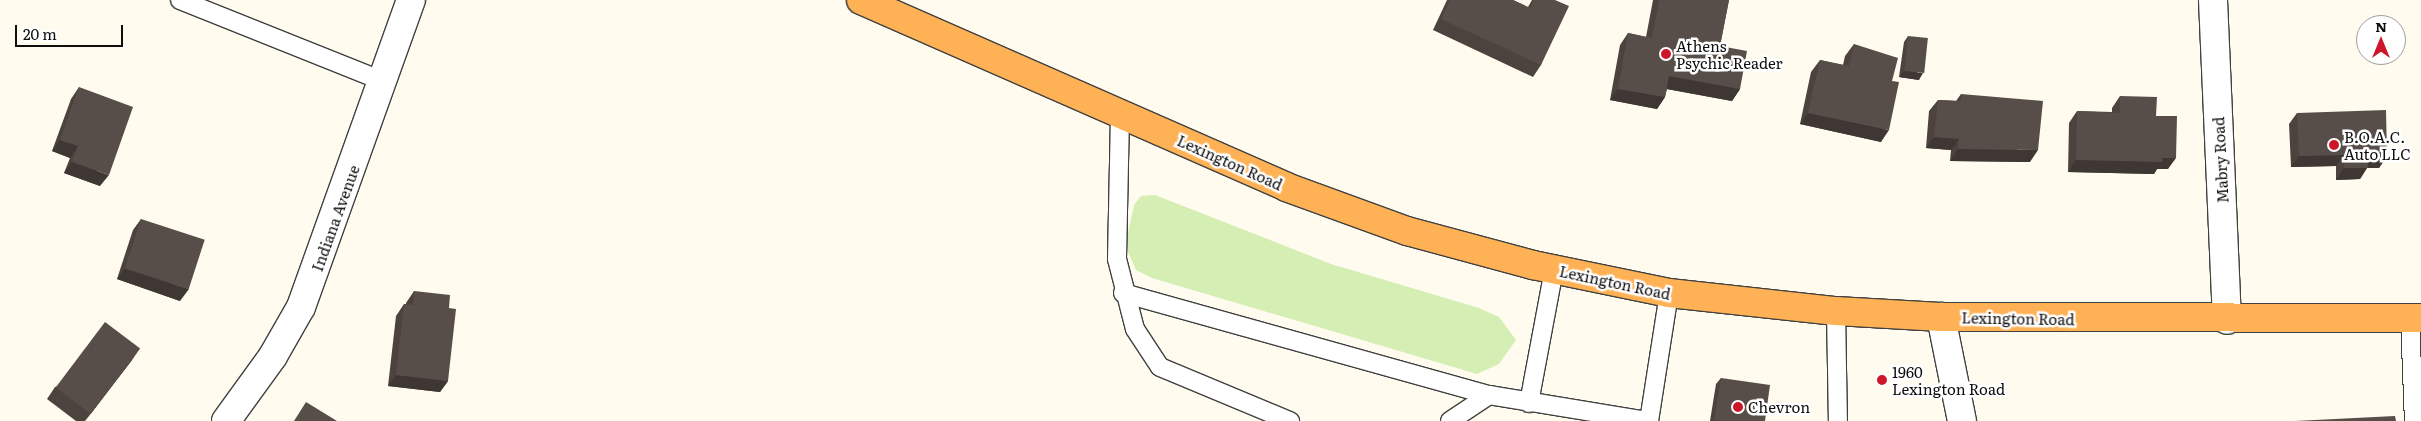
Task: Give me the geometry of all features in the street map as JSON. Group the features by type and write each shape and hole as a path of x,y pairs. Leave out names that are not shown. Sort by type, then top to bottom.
{"highway":[{"name":"Lexington Road","path":"861,0 1286,187 1407,232 1554,269 1669,293 1836,312 1941,317 2227,320 2416,318"}],"street":[{"name":"Indiana Avenue","path":"226,421 273,356 301,307 411,0"},
{"name":"Mabry Road","path":"2213,0 2227,320"},
{"path":"1941,317 1962,421"}],"lane":[{"path":"180,0 383,81"},
{"path":"1120,115 1117,259 1123,292 1135,329 1160,367 1290,421"},
{"path":"1529,403 1554,269"},
{"path":"1123,292 1489,395 1648,421 1669,293"},
{"path":"1836,312 1838,421"},
{"path":"2414,421 2416,318"},
{"path":"1450,421 1489,395"}],"green space":[{"path":"1155,195 1331,264 1479,308 1499,317 1516,340 1499,364 1477,374 1152,278 1136,270 1128,252 1128,233 1134,205 1141,196"}],"building":[{"path":"1450,0 1513,0 1530,8 1534,0 1555,0 1569,6 1541,65 1441,19"},
{"name":"Athens Psychic Reader","path":"1659,0 1729,0 1720,46 1747,51 1740,89 1669,76 1665,97 1618,89 1628,33 1652,38"},
{"path":"1908,36 1928,38 1924,73 1904,71"},
{"path":"1854,44 1898,58 1892,81 1899,82 1889,130 1808,113 1820,60 1849,66"},
{"path":"79,87 133,107 109,175 72,162 78,146 60,140"},
{"path":"1961,94 2043,101 2038,150 1958,149 1959,139 1934,137 1938,100 1961,101"},
{"path":"2120,96 2157,97 2156,116 2177,116 2176,158 2162,158 2162,162 2076,160 2077,111 2120,113"},
{"name":"B.O.A.C. Auto LLC","path":"2386,110 2387,156 2367,157 2368,168 2344,168 2344,155 2299,156 2297,113"},
{"path":"141,219 205,240 189,289 125,268"},
{"path":"414,291 450,295 449,308 456,309 448,381 396,375 404,304 413,305"},
{"path":"105,322 140,348 91,414 56,387"},
{"name":"Chevron","path":"1721,378 1770,385 1765,421 1714,420"},
{"path":"306,402 337,421 294,421"},
{"path":"2395,416 2396,421 2295,421"}],"place":[{"name":"Athens Psychic Reader","path":"1666,54"},
{"name":"B.O.A.C. Auto LLC","path":"2334,145"},
{"name":"1960 Lexington Road","path":"1882,380"},
{"name":"Chevron","path":"1738,407"}]}
